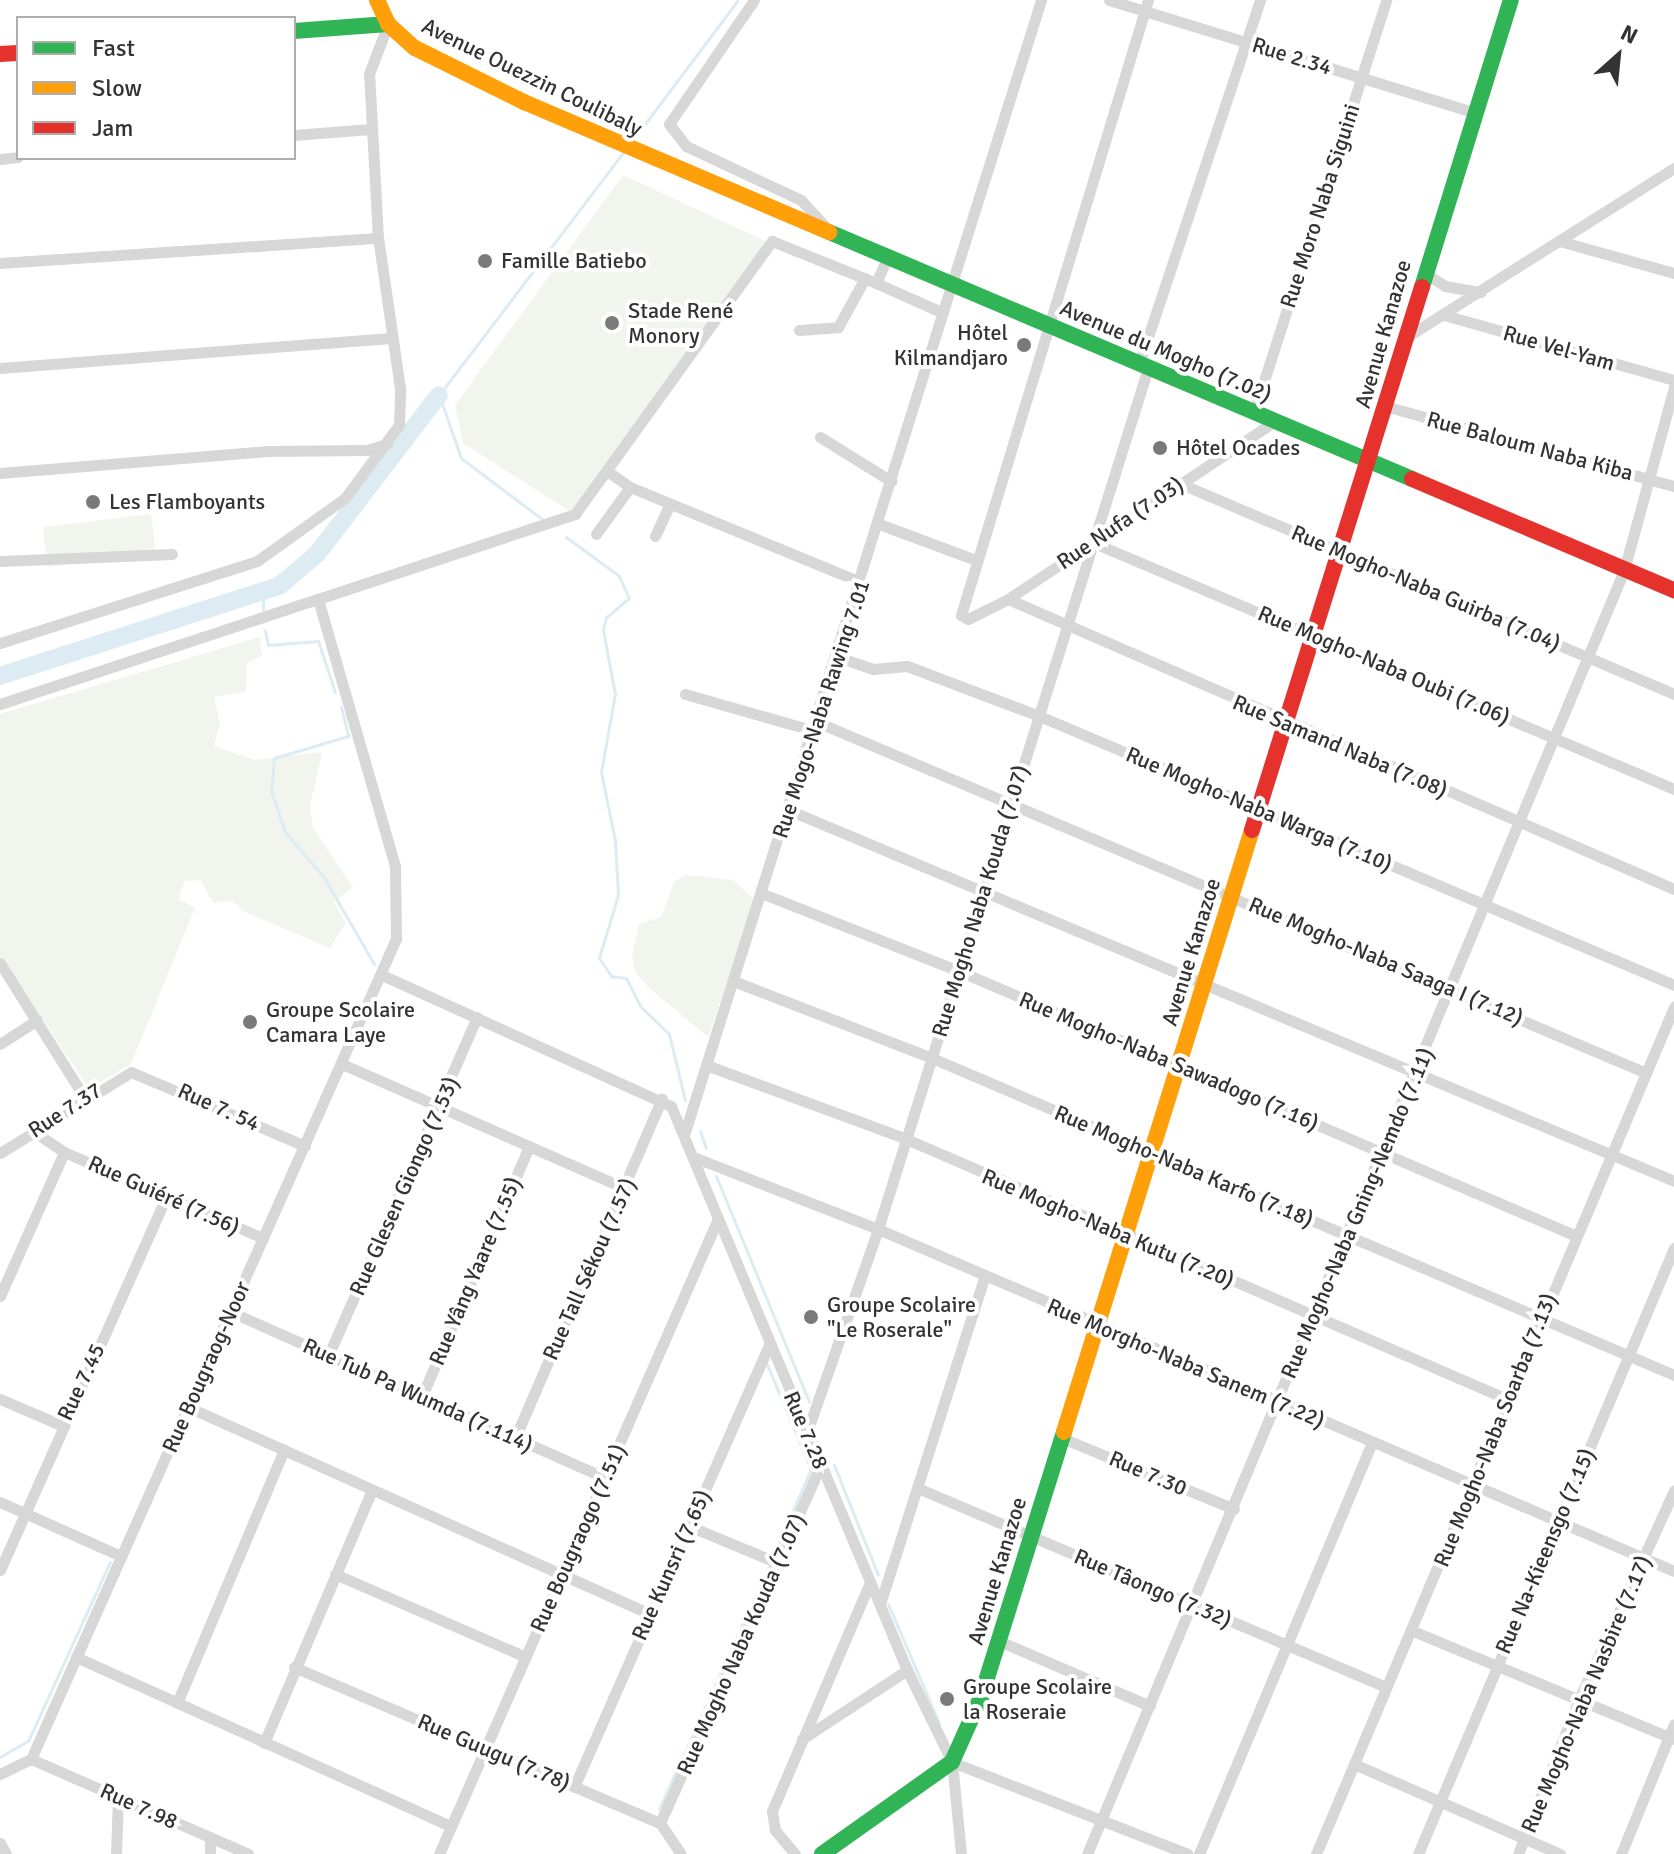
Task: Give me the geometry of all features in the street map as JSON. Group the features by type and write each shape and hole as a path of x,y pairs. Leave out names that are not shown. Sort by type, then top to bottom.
{"street":[{"name":"Avenue Ouezzin Coulibaly","path":"377,0 388,24 428,55 640,154"},
{"path":"754,0 669,124 686,146 801,200 833,235"},
{"name":"Rue Mogo-Naba Rawing 7.01","path":"685,1132 736,982 761,893 791,811 941,312 1041,0"},
{"name":"Rue 2.34","path":"1109,0 1146,6 1246,42 1476,113"},
{"name":"Rue Mogho Naba Kouda (7.07)","path":"807,1432 878,1229 1260,0"},
{"name":"Rue Moro Naba Siguini","path":"1254,412 1386,0"},
{"name":"Avenue Kanazoe","path":"952,1762 999,1641 1095,1324 1179,1065 1511,0"},
{"path":"879,524 976,560 1045,324 1146,6"},
{"path":"0,643 257,561 345,498 387,444 401,410 388,338 378,238 369,74 388,24 296,31"},
{"path":"296,135 371,129"},
{"name":"Avenue du Mogho (7.02)","path":"640,154 1369,458 1674,590"},
{"path":"1405,338 1563,242 1674,168"},
{"path":"0,263 378,238"},
{"path":"0,704 500,535 557,522 575,514 772,241 941,312"},
{"path":"1563,242 1674,273"},
{"path":"799,330 838,327 887,258"},
{"path":"1425,273 1445,286 1480,292"},
{"name":"Rue Vel-Yam","path":"1444,315 1674,380"},
{"path":"0,368 388,338"},
{"name":"Rue Mogho-Naba Gning-Nemdo (7.11)","path":"1087,1854 1452,988 1624,570 1674,387"},
{"name":"Rue Baloum Naba Kiba","path":"1385,406 1674,486"},
{"name":"Rue Nufa (7.03)","path":"976,560 964,618 1008,599 1275,421"},
{"path":"820,437 891,481"},
{"path":"0,473 387,444"},
{"path":"607,471 630,487 861,582"},
{"name":"Rue Mogho-Naba Guirba (7.04)","path":"1179,483 1674,694"},
{"path":"596,534 630,487"},
{"path":"655,536 670,504"},
{"name":"Rue Mogho-Naba Oubi (7.06)","path":"1094,540 1674,789"},
{"path":"0,561 172,554"},
{"name":"Rue Bougraog-Noor","path":"31,1759 396,939 395,866 318,599"},
{"name":"Rue Samand Naba (7.08)","path":"1008,599 1066,629 1674,889"},
{"name":"Rue Mogho-Naba Warga (7.10)","path":"838,657 873,669 907,666 1037,715 1674,985"},
{"name":"Rue Mogho-Naba Saaga I (7.12)","path":"685,694 816,727 1009,800 1644,1072"},
{"path":"791,811 1674,1181"},
{"name":"Rue Mogho-Naba Sawadogo (7.16)","path":"761,893 959,971 1574,1235"},
{"path":"0,963 84,1097"},
{"path":"382,975 662,1098"},
{"name":"Rue Mogho-Naba Karfo (7.18)","path":"736,982 932,1058 1674,1375"},
{"name":"Rue Mogho-Naba Soarba (7.13)","path":"1316,1854 1386,1687 1413,1631 1574,1235 1674,1007"},
{"name":"Rue Glesen Giongo (7.53)","path":"329,1354 477,1017"},
{"path":"0,1044 37,1020"},
{"path":"342,1064 625,1188"},
{"name":"Rue Mogho-Naba Kutu (7.20)","path":"706,1065 904,1138 1124,1237 1507,1399"},
{"name":"Rue 7.37","path":"0,1153 84,1097 131,1072"},
{"name":"Rue 7. 54","path":"131,1072 305,1146"},
{"name":"Rue 7.28","path":"662,1098 685,1132 717,1221 907,1670 952,1762"},
{"name":"Rue Tall Sékou (7.57)","path":"515,1438 662,1098"},
{"name":"Rue Guiéré (7.56)","path":"33,1131 64,1152 263,1238"},
{"name":"Rue Yâng Yaare (7.55)","path":"422,1396 529,1146"},
{"path":"0,1296 4,1274 64,1152"},
{"name":"Rue Morgho-Naba Sanem (7.22)","path":"696,1158 878,1229 984,1278 1559,1518 1674,1571"},
{"name":"Rue 7.45","path":"0,1570 61,1425 166,1197"},
{"name":"Rue Bougraogo (7.51)","path":"439,1854 717,1221"},
{"name":"Rue Na-Kieensgo (7.15)","path":"1418,1854 1674,1248"},
{"path":"880,1604 920,1489 984,1278"},
{"name":"Rue Tub Pa Wumda (7.114)","path":"231,1312 605,1478"},
{"name":"Rue Kunsri (7.65)","path":"574,1787 769,1344"},
{"path":"0,1399 61,1425"},
{"path":"188,1407 650,1614"},
{"name":"Rue 7.30","path":"1062,1438 1234,1509"},
{"path":"1199,1854 1372,1442"},
{"path":"177,1703 284,1450"},
{"name":"Rue Mogho Naba Kouda (7.07)","path":"660,1823 821,1465"},
{"name":"Rue Tâongo (7.32)","path":"920,1489 1386,1687"},
{"path":"264,1743 372,1490"},
{"name":"Rue Mogho-Naba Nasbire (7.17)","path":"1518,1854 1579,1699 1674,1491"},
{"path":"0,1502 121,1556"},
{"path":"689,1526 778,1563"},
{"path":"335,1574 526,1657"},
{"path":"795,1854 771,1815 870,1582"},
{"path":"1413,1631 1671,1738"},
{"path":"999,1641 1150,1706"},
{"path":"76,1657 450,1826"},
{"name":"Rue Guugu (7.78)","path":"294,1667 660,1823"},
{"path":"801,1739 907,1670"},
{"path":"1621,1854 1671,1738 1674,1724"},
{"path":"0,1774 31,1759"},
{"name":"Rue 7.98","path":"31,1759 248,1854"},
{"path":"952,1762 1188,1854"},
{"path":"822,1854 952,1762"},
{"path":"952,1762 961,1854"},
{"path":"1354,1764 1440,1805 1560,1854"},
{"path":"116,1854 118,1797"},
{"path":"660,1823 681,1854"},
{"path":"210,1837 210,1854"},
{"path":"0,1843 6,1854"}],"shaded area":[{"name":"Stade René Monory","path":"623,175 767,242 574,514 463,443 455,405"},
{"path":"151,514 156,554 48,567 43,527"},
{"path":"260,637 262,656 247,663 246,692 214,697 220,723 214,746 254,760 322,752 310,806 313,828 353,887 334,902 346,923 330,948 243,911 232,900 214,903 200,880 184,881 179,899 195,908 131,1064 89,1089 0,955 0,714"},
{"path":"686,875 733,880 755,900 708,1037 648,987 635,972 632,955 639,924 661,917 674,882"}],"waterway":[{"path":"632,141 738,0"},
{"path":"542,519 461,458 439,395 625,150"},
{"path":"0,676 279,586 317,554 439,395"},
{"path":"566,537 619,576 629,598 606,617 603,630 615,694 601,772 615,840 618,895 599,958 611,976 626,978 640,1006 669,1034 685,1100"},
{"path":"263,591 263,615"},
{"path":"265,631 268,645 318,641 335,692"},
{"path":"341,707 348,736 274,758 271,791 285,832 323,876 374,964"},
{"path":"700,1131 706,1148"},
{"path":"716,1176 809,1402"},
{"path":"766,1362 811,1469 772,1558"},
{"path":"834,1465 878,1575"},
{"path":"0,1757 28,1741 110,1562"},
{"path":"659,1809 769,1565"},
{"path":"888,1604 939,1723"}],"traffic: fast":[{"path":"1422,287 1511,0"},
{"path":"296,31 388,24"},
{"path":"829,232 1412,479"},
{"path":"822,1854 952,1762 981,1697 1064,1432"}],"traffic: slow":[{"path":"377,0 388,24 415,48 524,102 829,232"},
{"path":"1064,1432 1252,830"}],"traffic: jam":[{"path":"0,54 16,53"},
{"path":"1252,830 1422,287"},
{"path":"1412,479 1674,590"}],"place":[{"name":"Famille Batiebo","path":"485,261"},
{"name":"Stade René Monory","path":"612,323"},
{"name":"Hôtel Kilmandjaro","path":"1024,345"},
{"name":"Hôtel Ocades","path":"1160,448"},
{"name":"Les Flamboyants","path":"93,502"},
{"name":"Groupe Scolaire Camara Laye","path":"250,1022"},
{"name":"Groupe Scolaire \"Le Roserale\"","path":"811,1317"},
{"name":"Groupe Scolaire la Roseraie","path":"947,1699"}]}
